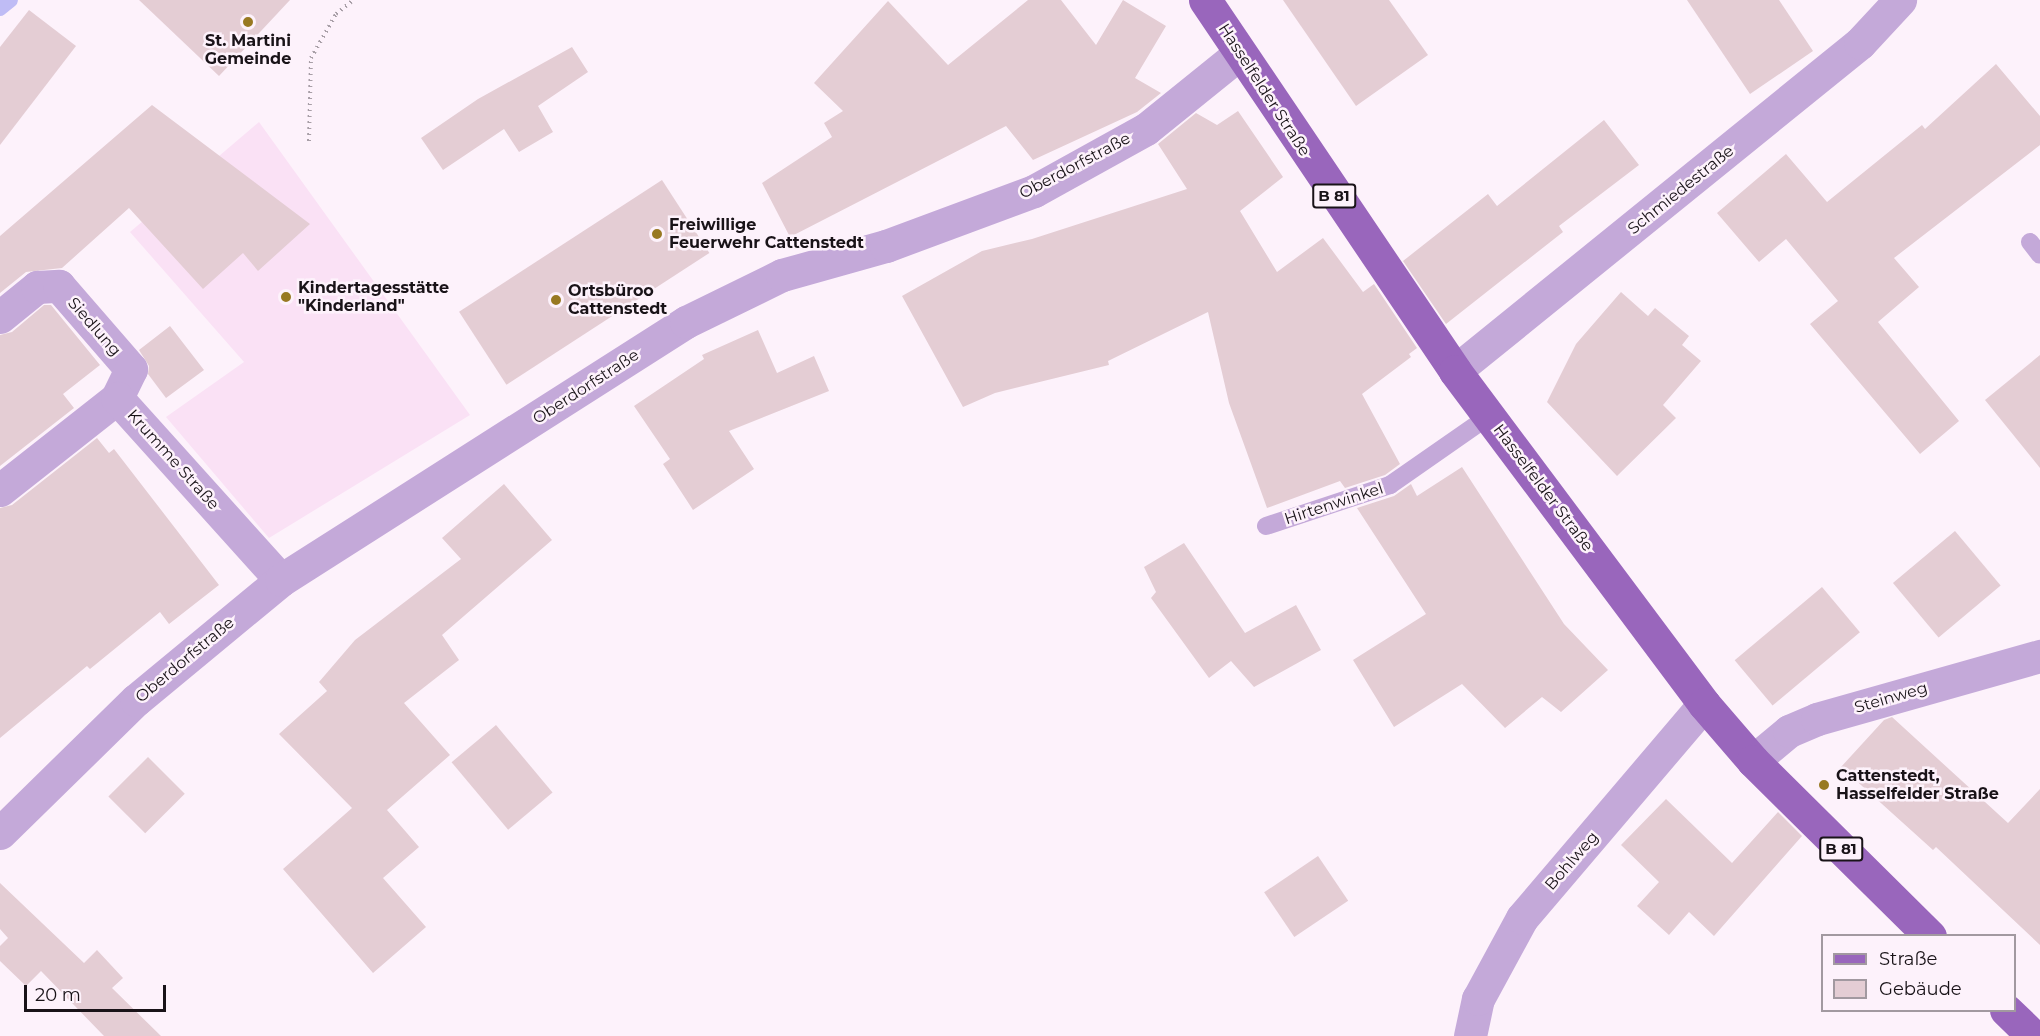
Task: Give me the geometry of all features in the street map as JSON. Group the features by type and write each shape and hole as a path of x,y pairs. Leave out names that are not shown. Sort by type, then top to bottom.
{"main road":[{"name":"Hasselfelder Straße","path":"1205,0 1239,54 1455,370 1704,704 1753,761 1928,934"},
{"path":"2007,1012 2032,1036"}],"street":[{"name":"Schmiedestraße","path":"1455,370 1860,43 1900,0"},
{"name":"Oberdorfstraße","path":"0,833 136,700 280,580 686,322 782,275 886,246 1034,191 1146,129 1239,54"},
{"name":"Siedlung","path":"0,317 37,287 59,286 131,369 117,398"},
{"name":"Krumme Straße","path":"0,490 117,398 280,580"},
{"name":"Steinweg","path":"1753,761 1789,731 1817,719 2040,656"},
{"name":"Bohlweg","path":"1470,1036 1478,999 1522,918 1704,704"}],"lane":[{"name":"Hirtenwinkel","path":"1266,526 1390,485 1489,416"}],"path":[{"path":"309,141 311,58 336,14 353,0"}],"shaded area":[{"name":"Kindertagesstätte \"Kinderland\"","path":"259,122 470,415 269,538 166,417 244,362 130,232"}],"building":[{"path":"139,0 290,0 219,76"},
{"path":"1028,0 1061,0 1096,45 1123,0 1166,26 1135,78 1161,93 1137,112 1033,160 1006,126 790,237 762,183 832,137 824,123 843,111 814,83 888,1 948,65"},
{"path":"1283,0 1389,0 1428,55 1356,106"},
{"path":"1687,0 1779,0 1813,51 1750,94"},
{"path":"29,10 76,46 0,145 0,47"},
{"path":"572,47 588,72 538,106 553,132 519,152 504,129 443,170 421,138 478,99"},
{"path":"1996,64 2040,116 2040,145 1894,258 1919,287 1878,322 1959,421 1920,454 1810,324 1838,301 1786,239 1759,262 1717,213 1786,154 1827,202 1922,125 1925,129"},
{"path":"152,105 310,224 258,271 243,253 203,289 129,208 62,268 26,272 0,293 0,236"},
{"path":"1238,111 1283,177 1240,211 1277,272 1323,238 1363,292 1374,284 1417,348 1409,354 1411,357 1362,394 1400,464 1385,475 1345,488 1340,481 1267,508 1229,403 1208,312 1108,361 1109,365 995,393 963,407 902,296 982,251 1032,239 1187,189 1158,144 1196,113 1217,125"},
{"path":"1604,120 1639,165 1559,226 1563,232 1446,324 1403,261 1488,194 1497,206"},
{"path":"662,180 709,253 506,385 459,312"},
{"path":"1621,292 1648,316 1655,308 1689,336 1682,345 1701,361 1663,405 1676,418 1617,476 1547,402 1576,344"},
{"path":"44,305 51,305 100,365 63,394 74,408 0,466 0,335 12,332"},
{"path":"170,326 204,370 166,398 148,374 149,366 139,350"},
{"path":"758,330 777,373 814,356 829,391 729,431 754,469 693,510 663,464 670,459 634,406 704,359 702,355"},
{"path":"2040,355 2040,468 1985,400"},
{"path":"97,438 109,453 114,449 219,585 169,624 160,612 90,669 87,666 0,738 0,508 12,505"},
{"path":"1462,467 1564,624 1608,670 1561,712 1542,697 1505,728 1462,684 1394,727 1353,660 1426,614 1357,508 1394,496 1411,484 1417,496"},
{"path":"504,484 552,540 442,635 459,660 404,703 450,755 387,810 419,847 383,878 426,927 373,973 283,869 352,808 279,734 327,691 319,682 355,640 461,559 442,538"},
{"path":"1955,531 2001,585 1939,637 1893,583"},
{"path":"1184,543 1245,633 1296,605 1321,650 1254,687 1231,661 1209,678 1151,598 1156,592 1144,567"},
{"path":"1822,587 1860,632 1773,705 1735,660"},
{"path":"1892,717 2008,823 2040,789 2040,945 1936,847 1933,850 1841,767 1884,720"},
{"path":"496,725 553,792 508,830 452,762"},
{"path":"148,757 185,794 145,833 108,797"},
{"path":"1666,799 1732,863 1778,812 1802,836 1714,936 1689,912 1669,935 1637,906 1659,882 1621,845"},
{"path":"1318,856 1348,901 1294,937 1264,892"},
{"path":"0,883 84,963 97,950 123,978 112,988 161,1036 104,1036 41,971 26,986 0,961 0,946 8,938 0,929"}],"waterway":[{"path":"0,9 11,0"}],"place":[{"name":"St. Martini Gemeinde","path":"248,22"},
{"name":"Freiwillige Feuerwehr Cattenstedt","path":"657,234"},
{"name":"Kindertagesstätte \"Kinderland\"","path":"286,297"},
{"name":"Ortsbüroo Cattenstedt","path":"556,300"},
{"name":"Cattenstedt, Hasselfelder Straße","path":"1824,785"}]}
